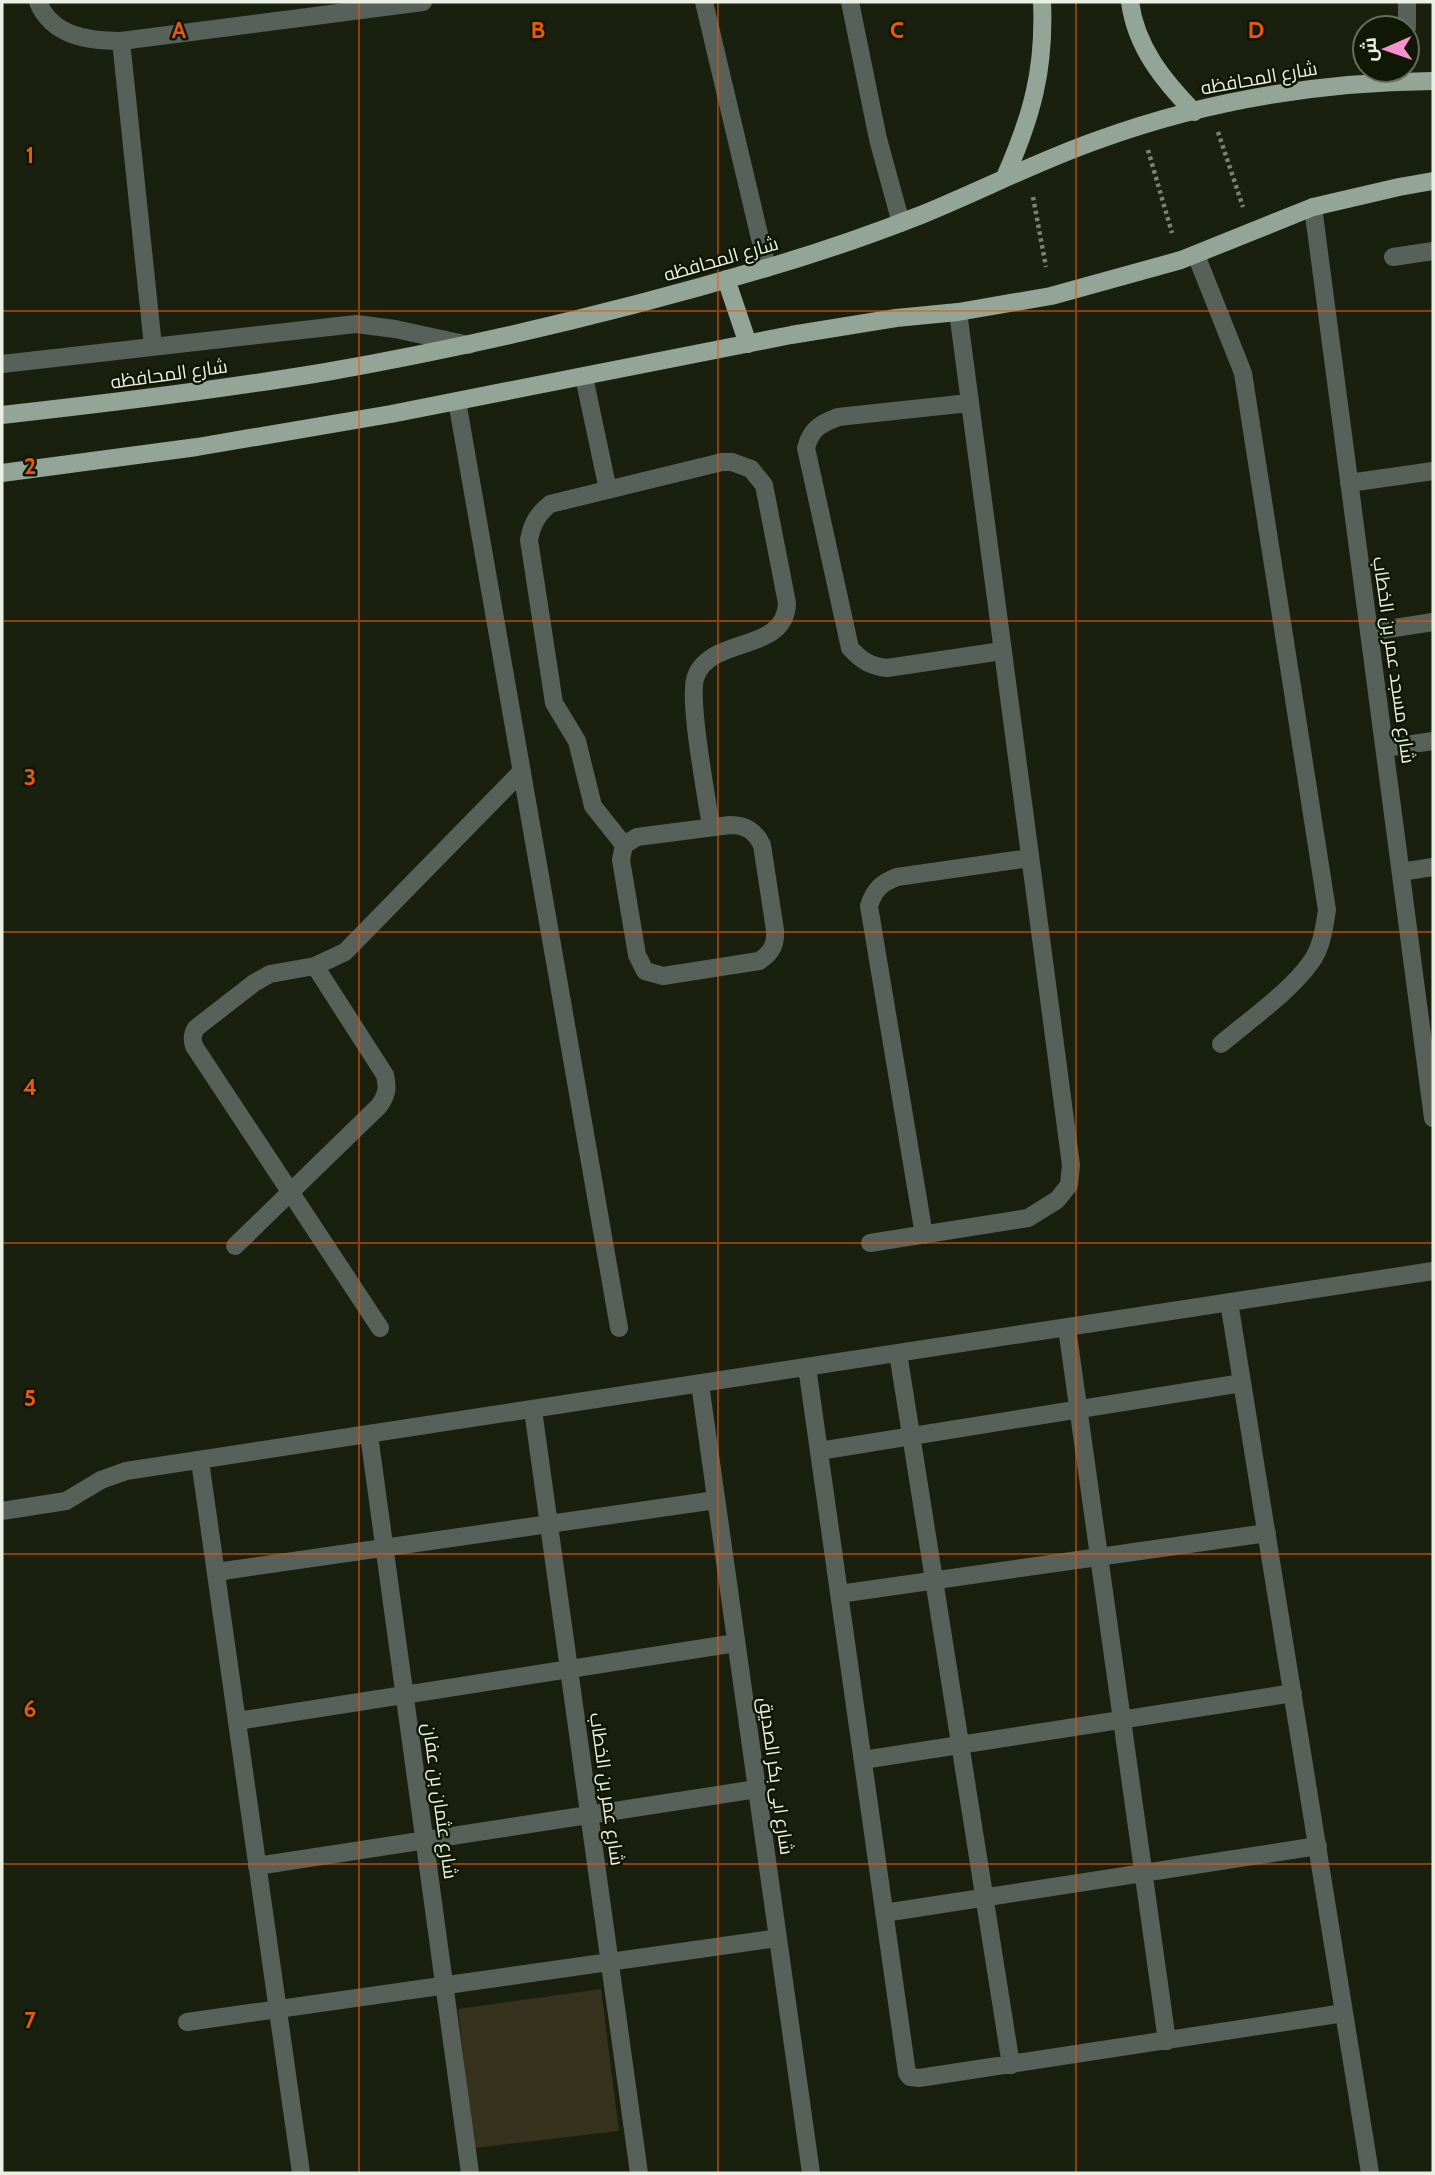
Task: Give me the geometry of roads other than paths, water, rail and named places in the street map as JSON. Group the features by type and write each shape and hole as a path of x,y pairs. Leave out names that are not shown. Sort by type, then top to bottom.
{"main road":[{"path":"1005,177 1024,133 1037,86 1043,37 1042,2"},
{"path":"1130,2 1145,51 1166,83 1202,110"},
{"name":"شارع المحافظه","path":"2,415 181,394 326,372 469,345 611,311 838,246 1028,167 1141,126 1264,96 1351,84"},
{"path":"2,474 197,447 457,401 748,344 896,318 958,312 1051,296 1188,258 1313,207 1433,181"},
{"path":"726,279 748,344"}],"street":[{"path":"38,2 54,24 74,36 98,41 121,41 423,2"},
{"path":"704,2 767,268"},
{"path":"850,2 878,139 901,222"},
{"path":"121,41 153,346"},
{"name":"شارع مسجد عمر بن الخطاب","path":"1313,207 1401,872 1425,993 1433,1116"},
{"path":"1393,257 1433,251"},
{"path":"1188,258 1243,373 1327,910 1323,937 1312,962 1294,982 1221,1044"},
{"path":"870,1243 1028,1218 1057,1200 1069,1185 1071,1165 958,312"},
{"path":"2,364 356,324 395,329 469,345"},
{"path":"584,377 608,490"},
{"path":"457,401 619,1328"},
{"path":"969,403 838,417 820,423 810,434 806,448 850,648 872,666 887,668 1002,651"},
{"path":"624,845 593,806 577,741 554,703 529,540 535,519 550,504 722,462 751,470 764,485 787,613 777,630 713,657 696,673 693,695 711,827"},
{"path":"1349,483 1433,471"},
{"path":"1369,632 1433,622"},
{"path":"1385,748 1433,741"},
{"path":"380,1328 192,1039 196,1028 254,983 270,974 315,966 332,960 356,942 522,771"},
{"path":"740,825 757,836 762,845 776,940 767,956 759,961 663,976 645,971 637,955 621,860 624,845 637,837 711,827 740,825"},
{"path":"924,1234 869,906 873,892 884,882 897,877 1030,858"},
{"path":"1401,872 1433,867"},
{"path":"234,1246 379,1106 385,1097 387,1086 384,1075 315,966"},
{"path":"2,1511 66,1501 113,1475 1433,1272"},
{"path":"1229,1303 1370,2173"},
{"path":"1067,1328 1167,2041"},
{"path":"898,1353 1011,2065"},
{"path":"807,1367 907,2073 910,2077 1011,2065 1345,2013"},
{"path":"819,1451 1242,1383"},
{"name":"شارع ابى بكر الصديق","path":"700,1384 811,2173"},
{"name":"شارع عمر بن الخطاب","path":"533,1410 639,2173"},
{"name":"شارع عثمان بن عفان","path":"369,1434 470,2173"},
{"path":"200,1461 301,2173"},
{"path":"216,1572 716,1500"},
{"path":"839,1594 1267,1532"},
{"path":"237,1721 736,1643"},
{"path":"863,1760 1293,1693"},
{"path":"257,1866 757,1789"},
{"path":"884,1913 1318,1846"},
{"path":"187,2022 778,1938"}]}
